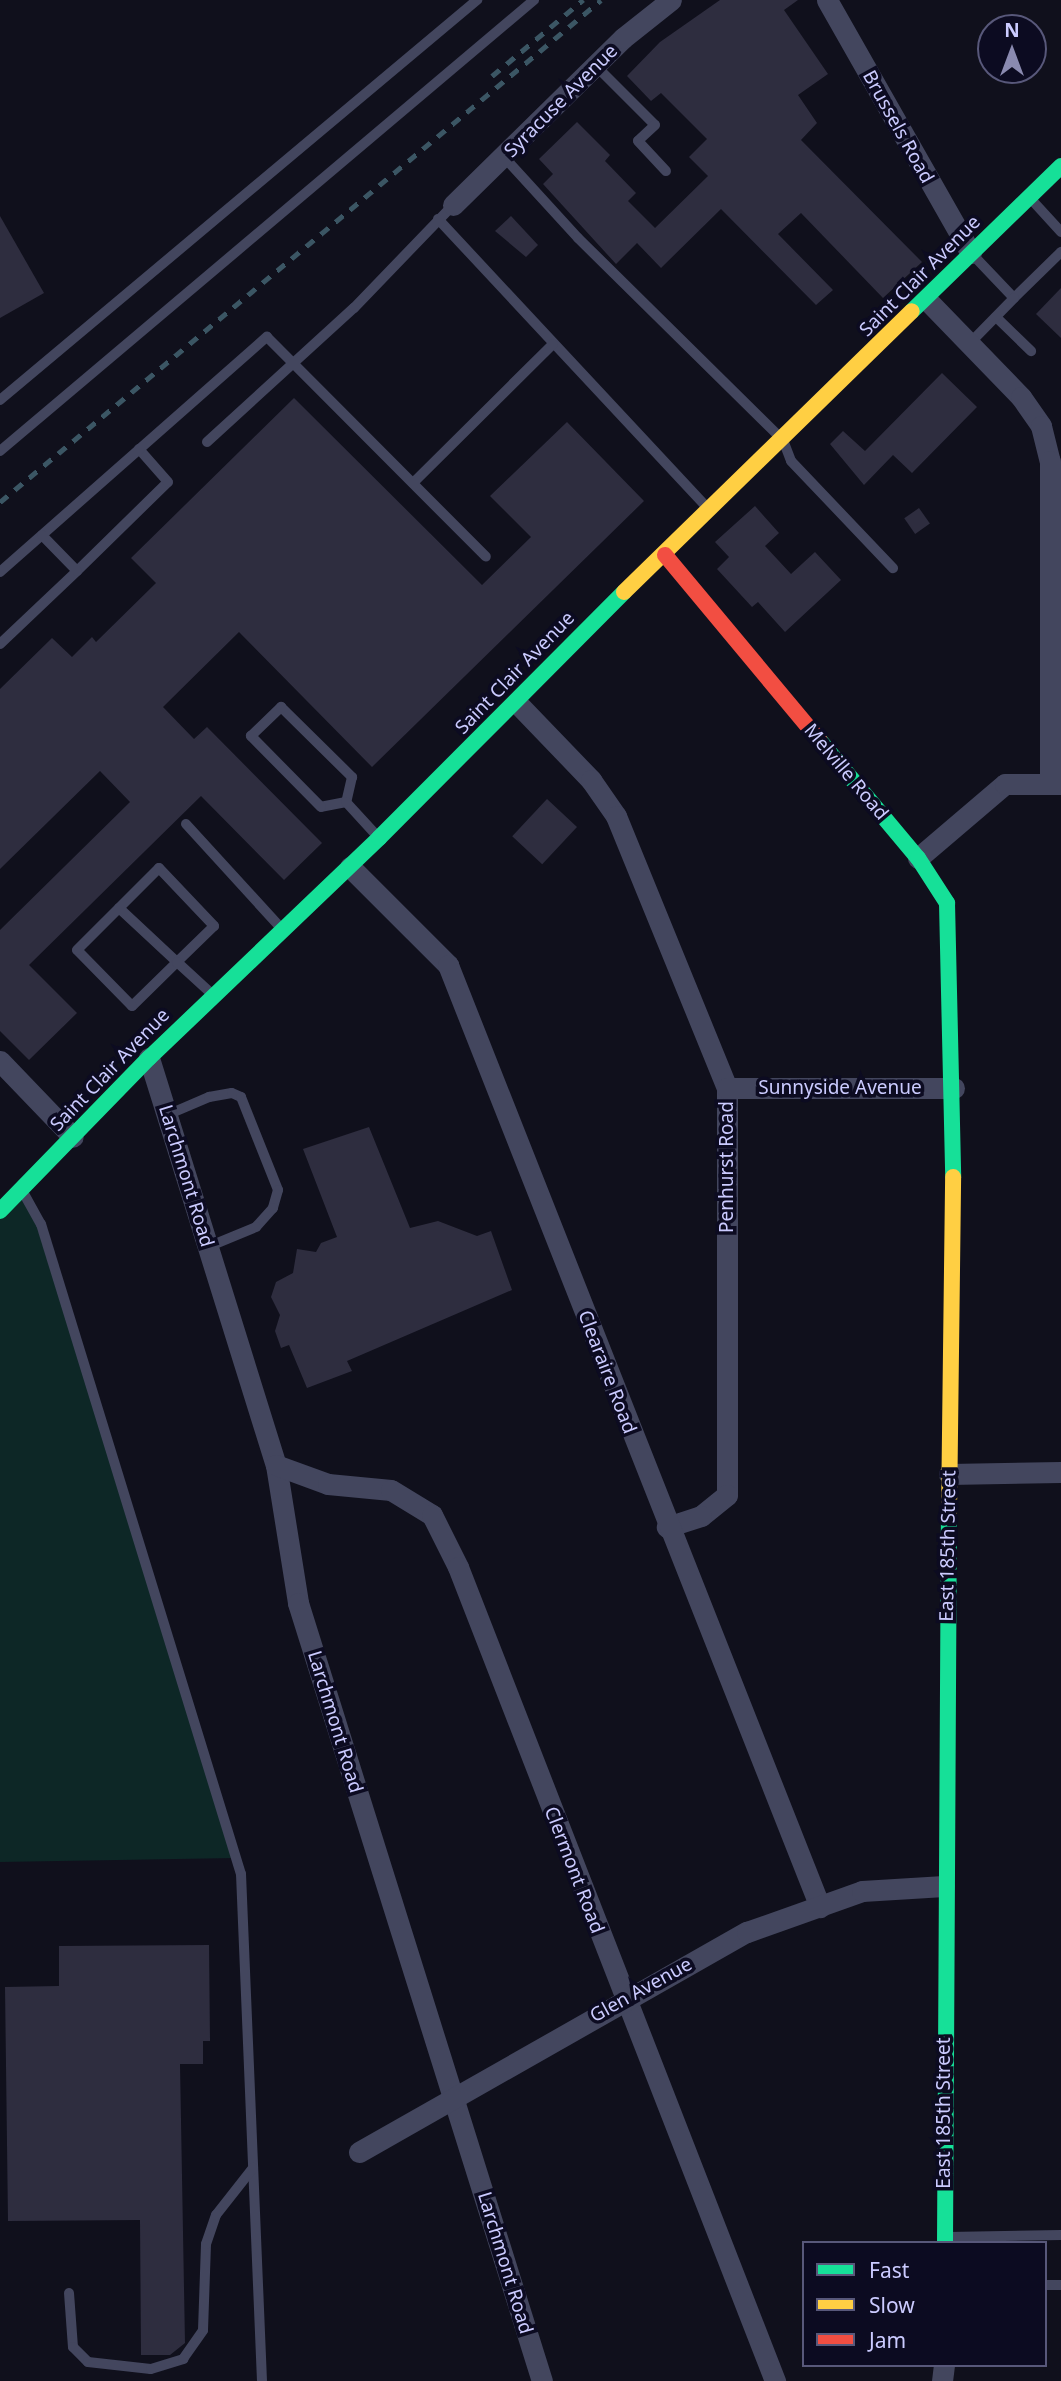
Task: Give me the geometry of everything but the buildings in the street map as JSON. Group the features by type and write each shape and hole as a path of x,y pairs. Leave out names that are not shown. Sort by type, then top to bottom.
{"street":[{"name":"Syracuse Avenue","path":"445,212 505,158 596,66 671,0"},
{"name":"Brussels Road","path":"827,0 971,253"},
{"name":"Saint Clair Avenue","path":"0,1211 149,1058 350,867 1061,166"},
{"path":"918,858 1005,784 1056,784 1050,461 1041,426 1021,397 927,300"},
{"name":"Melville Road","path":"665,555 918,858"},
{"name":"Penhurst Road","path":"517,703 590,780 617,816 727,1088 727,1495 701,1516 667,1527"},
{"name":"East 185th Street","path":"918,858 947,903 954,1088 944,1886 945,2240"},
{"name":"Clearaire Road","path":"350,867 448,965 667,1527 820,1907"},
{"name":"Larchmont Road","path":"149,1058 276,1465 298,1603 542,2381"},
{"path":"0,1060 73,1137"},
{"name":"Sunnyside Avenue","path":"727,1088 954,1088"},
{"name":"Clermont Road","path":"276,1465 328,1484 391,1490 432,1515 458,1567 624,2000 775,2381"},
{"path":"949,1474 1061,1472"},
{"name":"Glen Avenue","path":"359,2152 747,1932 862,1891 944,1886"}],"lane":[{"path":"0,400 477,0"},
{"path":"0,452 534,0"},
{"path":"596,66 655,125 638,141 666,171"},
{"path":"505,158 578,238 783,440 791,461 893,568"},
{"path":"1029,197 1061,232"},
{"path":"207,442 295,362 445,212 553,344 710,511"},
{"path":"970,343 1061,252"},
{"path":"971,253 1014,298"},
{"path":"996,317 1031,351"},
{"path":"0,572 267,337 295,362 486,557"},
{"path":"414,483 553,344"},
{"path":"0,644 168,482 139,449"},
{"path":"43,535 77,570"},
{"path":"281,707 352,777 346,802 321,807 251,736 281,707"},
{"path":"346,802 379,838"},
{"path":"186,824 283,930"},
{"path":"159,868 214,926 177,962 132,1006 77,950 159,868"},
{"path":"120,908 214,995"},
{"path":"167,1115 209,1097 232,1093 241,1097 278,1190 273,1208 256,1227 208,1247"},
{"path":"22,1189 41,1224 241,1874 262,2381"},
{"path":"69,2294 71,2336 81,2358 151,2369 183,2359 203,2330 206,2244 216,2215 253,2168"},
{"path":"945,2240 1061,2235"}],"green space":[{"path":"22,1189 41,1224 236,1858 0,1862 0,1211"}],"railway":[{"path":"492,76 583,0"},
{"path":"0,502 601,0"}],"traffic: fast":[{"path":"912,311 1061,166"},
{"path":"0,1211 149,1058 379,838 624,592"},
{"path":"820,741 918,858 947,903 953,1177"},
{"path":"945,2241 949,1515"}],"traffic: slow":[{"path":"624,592 912,311"},
{"path":"949,1515 953,1177"}],"traffic: jam":[{"path":"665,555 820,741"}]}
